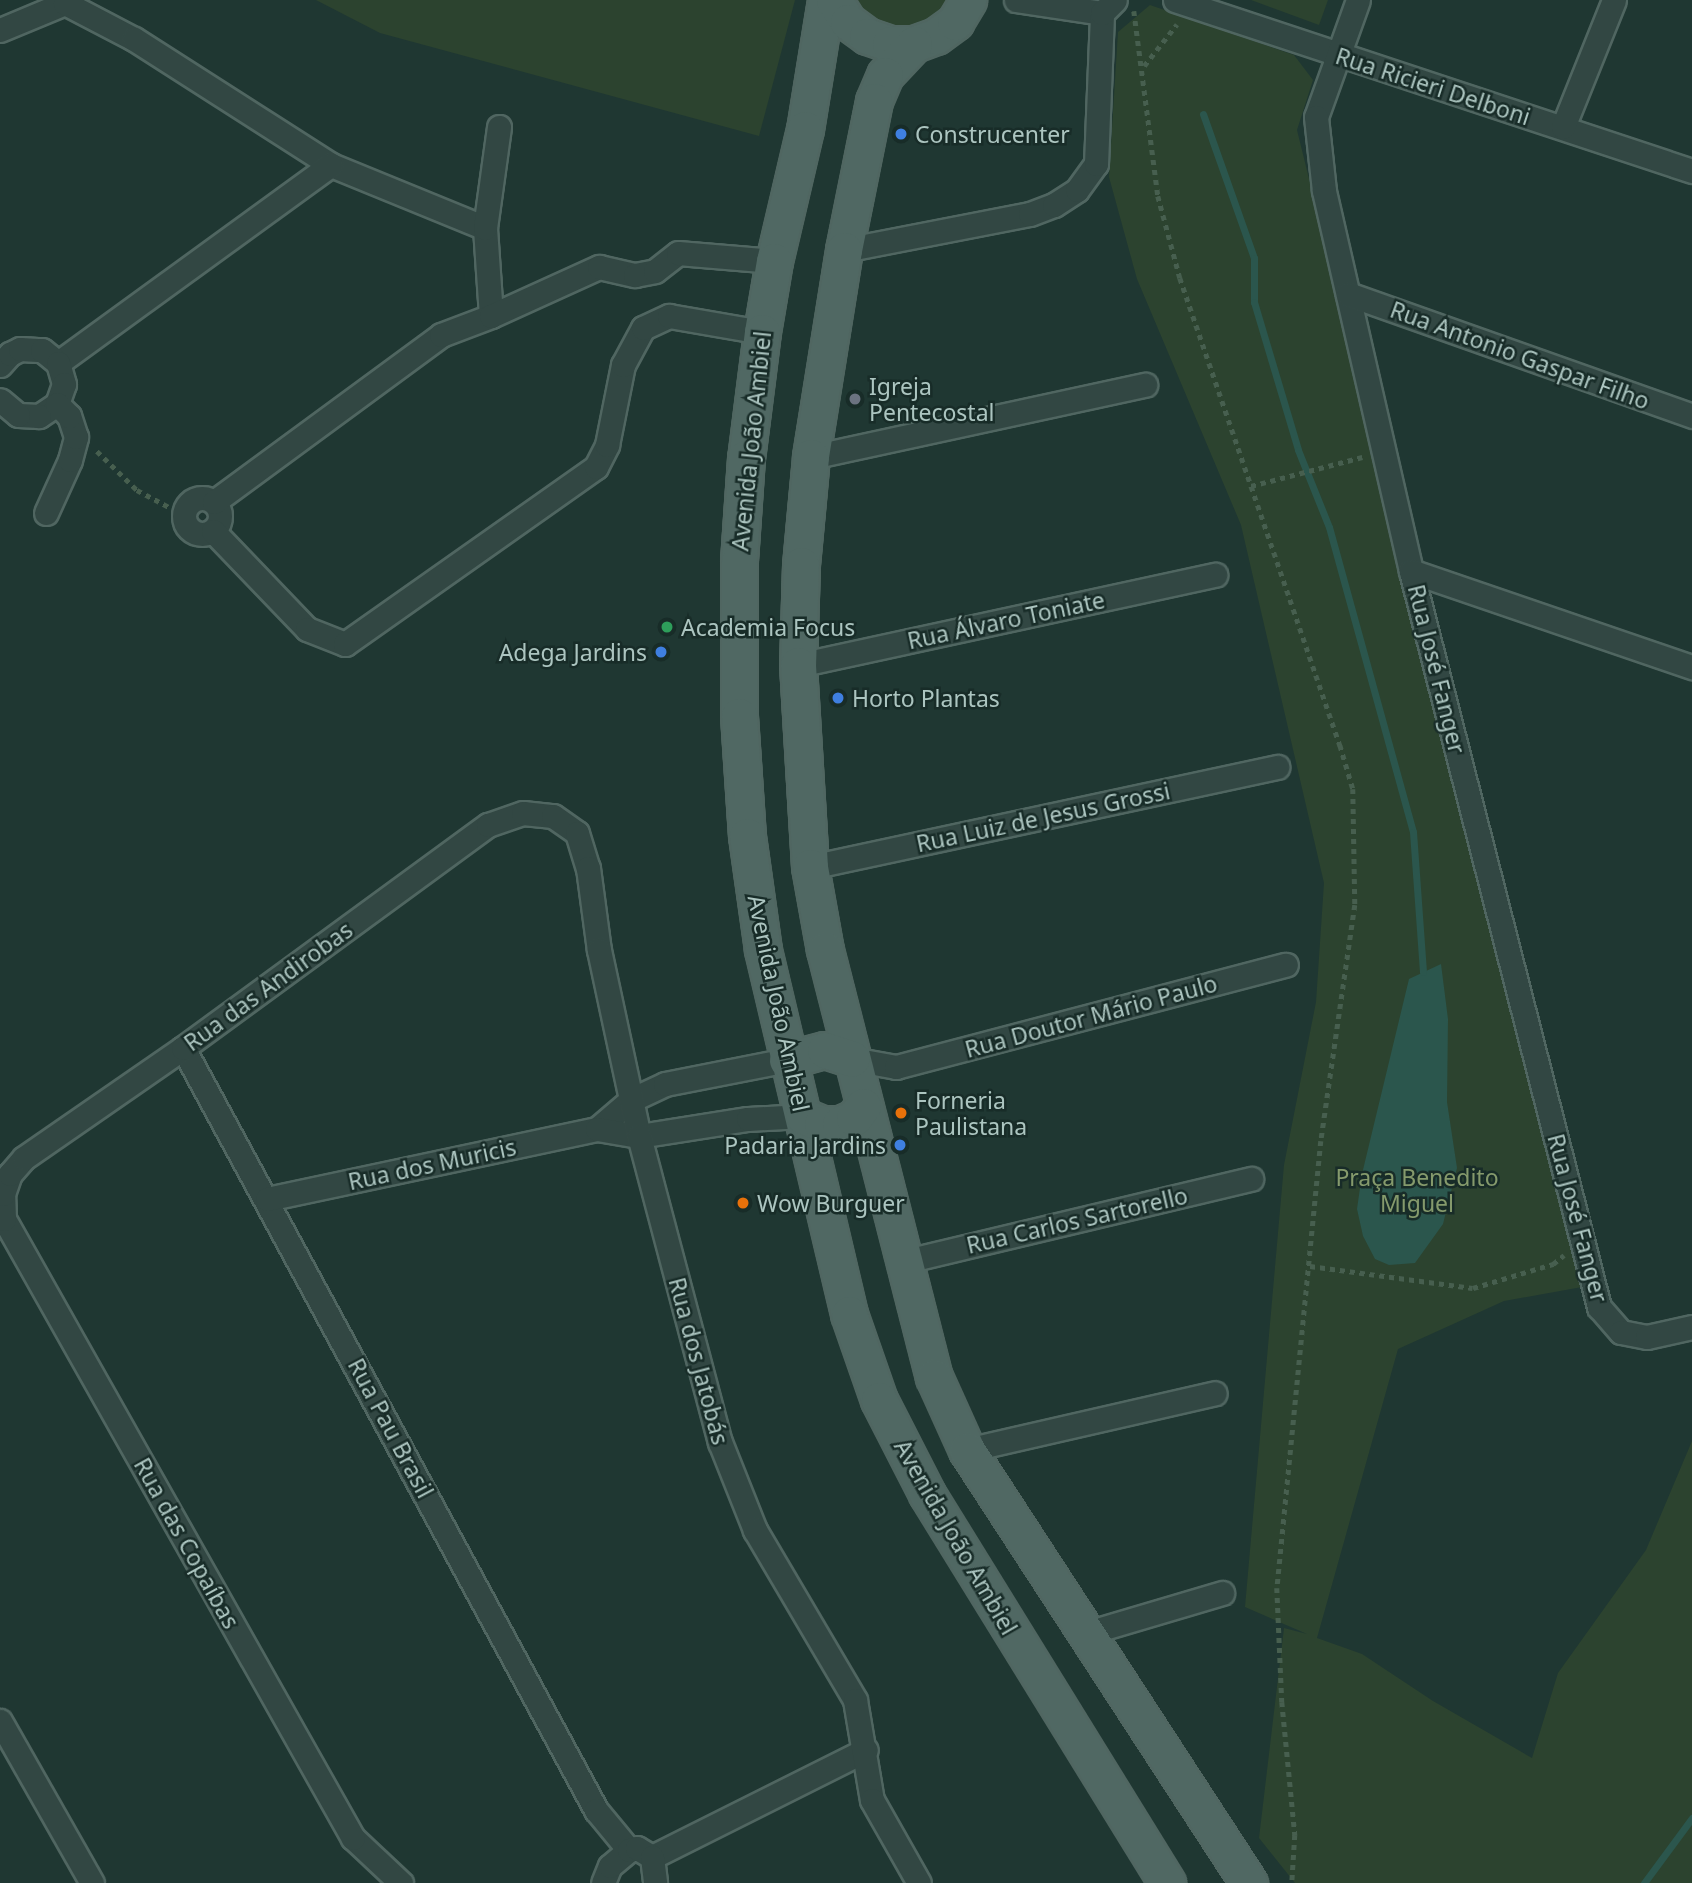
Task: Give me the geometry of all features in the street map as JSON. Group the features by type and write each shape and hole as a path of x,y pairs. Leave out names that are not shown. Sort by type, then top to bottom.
{"main road":[{"name":"Avenida João Ambiel","path":"826,0 805,129 774,261 746,458 739,562 739,716 750,862 762,950 849,1314 879,1400 927,1494 1167,1883"},
{"path":"835,0 848,22 867,36 890,44 914,44 936,36 954,22 968,0"},
{"path":"914,44 885,75 874,101 845,250 811,457 801,565 798,665 810,867 825,950 902,1262 934,1377 967,1450 1249,1883"},
{"path":"787,1060 825,1050 852,1059"},
{"path":"803,1116 822,1124 840,1124 854,1118 863,1106"}],"street":[{"path":"845,250 1030,214 1054,205 1077,190 1096,164 1109,7 1016,0"},
{"name":"Rua José Fanger","path":"1358,0 1316,117 1324,191 1411,571 1599,1307 1620,1332 1647,1337 1692,1327"},
{"path":"1563,127 1614,0"},
{"name":"Rua Ricieri Delboni","path":"1180,2 1692,171"},
{"path":"0,30 65,3 134,39 331,165 485,228"},
{"path":"491,316 485,228 499,127"},
{"path":"58,363 331,165"},
{"path":"214,502 441,335 491,316 599,267 635,275 656,271 678,253 774,261"},
{"name":"Rua Antonio Gaspar Filho","path":"1348,294 1692,416"},
{"path":"213,531 307,629 345,644 596,467 607,445 623,365 643,328 669,316 762,332"},
{"path":"0,365 10,354 31,348 51,355 58,363 64,384 57,404 49,411 29,417 9,410 0,400"},
{"path":"811,457 1145,385"},
{"path":"46,513 70,460 76,437 69,416 57,404"},
{"path":"199,498 214,502 221,517 213,531 197,534 185,523 184,515 191,501 199,498"},
{"path":"1411,571 1690,673"},
{"name":"Rua Álvaro Toniate","path":"798,665 1215,575"},
{"name":"Rua Luiz de Jesus Grossi","path":"810,867 1277,767"},
{"name":"Rua das Andirobas","path":"3,1194 10,1174 24,1158 183,1048 488,825 523,813 553,816"},
{"name":"Rua dos Jatobás","path":"553,816 577,833 588,868 599,950 639,1136 720,1442 755,1530 855,1700 866,1750 872,1800 919,1883"},
{"name":"Rua Doutor Mário Paulo","path":"852,1059 897,1067 1286,965"},
{"name":"Rua Pau Brasil","path":"183,1048 596,1810 629,1850"},
{"name":"Rua dos Muricis","path":"597,1129 631,1100 665,1084 787,1060"},
{"path":"863,1106 897,1067"},
{"name":"Rua dos Muricis","path":"267,1199 597,1129 639,1136 760,1117 803,1116"},
{"name":"Rua Carlos Sartorello","path":"902,1262 1251,1179"},
{"name":"Rua das Copaíbas","path":"3,1194 4,1219 354,1838 398,1881"},
{"path":"967,1450 1215,1394"},
{"path":"1087,1633 1222,1593"},
{"path":"0,1721 92,1883"},
{"path":"602,1878 629,1850 637,1848 654,1872 691,1840 866,1750"},
{"name":"Rua Pau Brasil","path":"596,1810 602,1878"}],"path":[{"path":"1132,0 1143,67 1150,144 1166,228 1180,278 1353,789 1355,905 1321,1141 1277,1588 1282,1702 1294,1835 1292,1883"},
{"path":"1143,67 1176,28 1180,2"},
{"path":"76,437 93,447 137,490 184,515"},
{"path":"1251,486 1384,451"},
{"path":"1310,1266 1472,1288 1553,1264 1583,1241"}],"green space":[{"path":"316,0 795,0 759,136 380,33"},
{"path":"854,0 954,0 932,22 911,29 888,27 868,17"},
{"path":"1251,0 1328,0 1319,25"},
{"name":"Praça Benedito Miguel","path":"1150,5 1294,55 1313,80 1297,130 1582,1287 1504,1301 1398,1349 1317,1638 1362,1654 1433,1701 1532,1758 1558,1673 1646,1550 1692,1441 1692,1883 1295,1883 1259,1838 1284,1628 1307,1634 1245,1607 1284,1165 1316,1002 1324,883 1241,525 1137,279 1109,177 1118,32"}],"shaded area":[{"path":"1441,964 1448,1019 1447,1102 1457,1168 1443,1224 1415,1263 1389,1265 1375,1259 1363,1236 1357,1209 1362,1174 1409,979"}],"waterway":[{"path":"1203,114 1254,258 1254,302 1298,450 1329,527 1413,832 1423,972"},
{"path":"1644,1883 1692,1818"}],"place":[{"name":"Construcenter","path":"901,134"},
{"name":"Igreja Pentecostal","path":"855,399"},
{"name":"Academia Focus","path":"667,627"},
{"name":"Adega Jardins","path":"661,652"},
{"name":"Horto Plantas","path":"838,698"},
{"name":"Forneria Paulistana","path":"901,1113"},
{"name":"Padaria Jardins","path":"900,1145"},
{"name":"Wow Burguer","path":"743,1203"}]}
